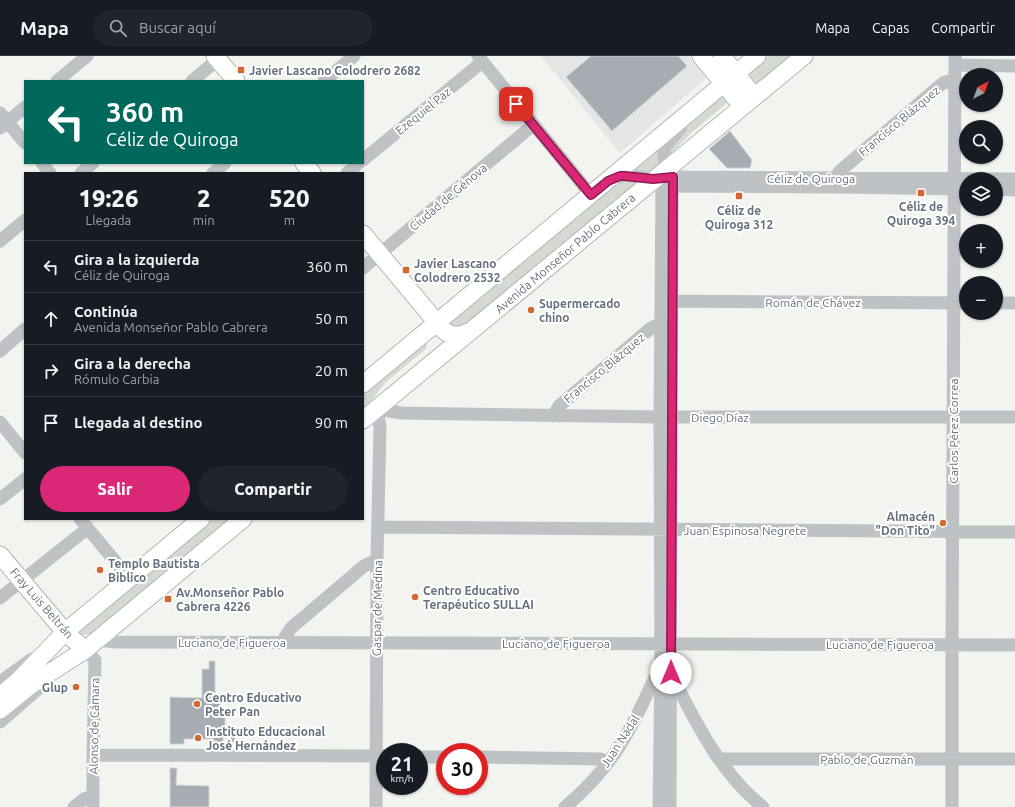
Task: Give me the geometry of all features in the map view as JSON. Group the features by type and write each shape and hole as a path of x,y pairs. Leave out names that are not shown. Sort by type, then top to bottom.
{"main road":[{"path":"701,56 730,78 748,101"},
{"path":"722,56 730,78"},
{"path":"364,383 757,56"},
{"name":"Avenida Monseñor Pablo Cabrera","path":"364,419 638,192 667,176 748,101 804,56"},
{"path":"218,57 235,80"},
{"path":"305,164 311,172"},
{"path":"364,235 437,323 448,334 460,335 469,332"},
{"path":"377,409 390,385 436,345 438,337 437,323"},
{"path":"0,696 18,681 65,632 200,520"},
{"path":"0,710 32,684 70,661 91,645 242,520"},
{"name":"Fray Luis Beltrán","path":"0,555 65,632 91,645"}],"street":[{"path":"58,80 87,56"},
{"path":"325,80 354,56"},
{"path":"193,80 218,57"},
{"path":"480,59 591,195"},
{"name":"Ezequiel Paz","path":"364,159 480,59"},
{"path":"955,61 1015,66"},
{"name":"Carlos Pérez Correa","path":"955,61 960,276"},
{"name":"Francisco Blázquez","path":"834,182 840,171 943,83 955,79"},
{"path":"24,109 3,121 24,142"},
{"path":"670,807 666,670 665,417 667,176 664,150 665,146 681,128 687,115"},
{"name":"Ciudad de Génova","path":"364,267 534,125"},
{"path":"43,164 49,172"},
{"path":"82,172 92,164"},
{"path":"214,172 224,164"},
{"path":"348,172 358,164"},
{"name":"Céliz de Quiroga","path":"608,181 625,176 667,176 958,185 1014,181"},
{"name":"Céliz de Quiroga","path":"1003,186 1014,181"},
{"path":"0,241 24,221"},
{"path":"665,417 660,324 666,301"},
{"name":"Román de Chávez","path":"666,301 959,303"},
{"path":"1003,303 1015,303"},
{"name":"Carlos Pérez Correa","path":"952,807 953,417 959,319"},
{"name":"Francisco Blázquez","path":"553,416 558,406 651,328 660,324"},
{"path":"0,351 24,331"},
{"name":"Diego Díaz","path":"377,409 401,413 553,416 1015,417"},
{"name":"Gaspar de Medina","path":"377,409 380,427 377,642 381,743"},
{"path":"0,422 23,447"},
{"path":"0,499 24,480"},
{"path":"0,598 22,581 84,524 129,578"},
{"name":"Juan Espinosa Negrete","path":"379,528 1015,532"},
{"path":"282,642 291,628 364,566 377,560"},
{"name":"Luciano de Figueroa","path":"91,645 116,642 1015,645"},
{"name":"Alonso de Cámara","path":"91,645 96,660 93,801"},
{"path":"0,682 50,647"},
{"path":"0,722 70,661"},
{"path":"666,670 702,733 719,759 743,788 763,807"},
{"path":"659,807 666,670"},
{"name":"Juan Nadal","path":"565,807 609,762 666,670"},
{"path":"93,755 376,756"},
{"path":"488,757 600,759 609,762"},
{"name":"Pablo de Guzmán","path":"719,759 1015,759"},
{"name":"Gaspar de Medina","path":"376,807 377,795"},
{"path":"74,807 84,799 93,801"}],"shaded area":[{"path":"541,56 689,56 706,78 620,153"},
{"path":"768,56 793,56 760,82 755,82 750,75 751,71"},
{"path":"726,92 729,102 690,134 670,155 670,144 691,120"},
{"path":"657,150 659,151 659,165 649,173 636,170 637,166"},
{"path":"623,181 634,182 637,184 467,325 450,329 446,320 604,194"},
{"path":"428,339 426,349 386,382 364,410 364,392"},
{"path":"209,520 233,520 95,634 80,635 76,630"}],"building":[{"path":"591,56 678,56 687,66 612,131 566,77"},
{"path":"730,131 752,160 750,168 727,168 709,149"},
{"path":"209,661 215,661 215,700 220,700 220,717 225,717 225,726 235,727 235,742 231,742 229,738 223,738 223,746 214,746 214,739 184,739 184,744 170,744 170,697 202,698 202,669 209,669"},
{"path":"170,768 177,768 176,785 209,786 209,807 170,807"}],"place":[{"name":"Javier Lascano Colodrero 2682","path":"241,70"},
{"name":"Céliz de Quiroga 394","path":"921,193"},
{"name":"Céliz de Quiroga 312","path":"739,196"},
{"name":"Javier Lascano Colodrero 2532","path":"406,270"},
{"name":"Supermercado chino","path":"531,310"},
{"name":"Almacén \"Don Tito\"","path":"943,523"},
{"name":"Templo Bautista Biblico","path":"100,570"},
{"name":"Centro Educativo Terapéutico SULLAI","path":"415,597"},
{"name":"Av.Monseñor Pablo Cabrera 4226","path":"168,599"},
{"name":"Glup","path":"76,687"},
{"name":"Centro Educativo Peter Pan","path":"197,704"},
{"name":"Instituto Educacional José Hernández","path":"198,738"}],"route":[{"path":"516,104 591,195 608,181 620,176 653,179 673,177 671,673"}]}
